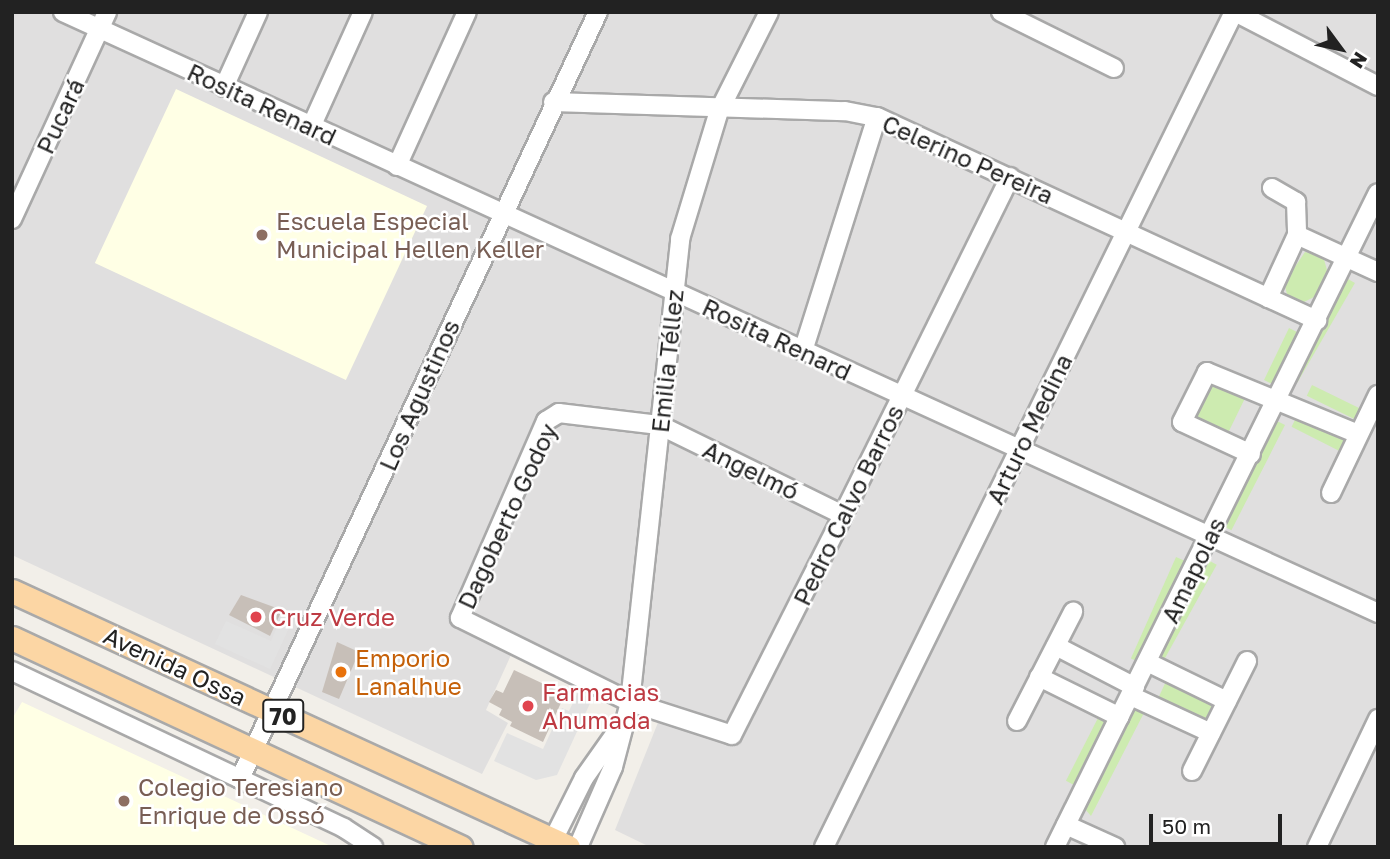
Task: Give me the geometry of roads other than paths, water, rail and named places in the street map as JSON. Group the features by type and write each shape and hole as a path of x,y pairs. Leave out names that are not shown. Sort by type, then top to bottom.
{"main road":[{"name":"Avenida Ossa","path":"12,591 560,843"},
{"name":"Avenida Ossa","path":"12,638 461,847"}],"street":[{"name":"Rosita Renard","path":"63,12 1378,613"},
{"name":"Pucará","path":"12,219 18,193 107,12"},
{"path":"224,87 258,12"},
{"path":"311,127 363,12"},
{"path":"397,166 467,12"},
{"name":"Los Agustinos","path":"240,779 553,102 598,12"},
{"name":"Emilia Téllez","path":"578,847 612,768 630,702 674,292 695,181 719,111 769,12"},
{"path":"1001,12 1114,68"},
{"path":"1235,12 1378,86"},
{"name":"Arturo Medina","path":"824,847 1235,12"},
{"name":"Celerino Pereira","path":"553,102 719,111 845,111 877,117 1317,320"},
{"path":"803,351 877,117"},
{"name":"Pedro Calvo Barros","path":"630,702 732,734 844,516 1010,177"},
{"path":"1268,298 1297,235 1296,202 1272,188"},
{"name":"Amapolas","path":"1055,847 1210,538 1378,193"},
{"path":"1297,235 1378,272"},
{"path":"1251,454 1182,422 1207,372 1358,434"},
{"path":"1331,493 1378,395"},
{"name":"Dagoberto Godoy","path":"630,702 464,624 459,610 546,421 559,413 659,425"},
{"name":"Angelmó","path":"659,425 844,516"},
{"path":"1017,721 1073,612"},
{"path":"1056,646 1211,733"},
{"path":"1192,771 1247,661"},
{"path":"1147,663 1227,701"},
{"path":"12,671 240,779 373,847"},
{"path":"1040,677 1120,717"},
{"path":"1317,847 1378,719"},
{"name":"Emilia Téllez","path":"560,843 584,778 623,724"},
{"path":"1066,825 1115,847"}],"place":[{"name":"Escuela Especial Municipal Hellen Keller","path":"262,235"},
{"name":"Cruz Verde","path":"256,617"},
{"name":"Emporio Lanalhue","path":"341,672"},
{"name":"Farmacias Ahumada","path":"528,706"},
{"name":"Colegio Teresiano Enrique de Ossó","path":"124,801"}]}
